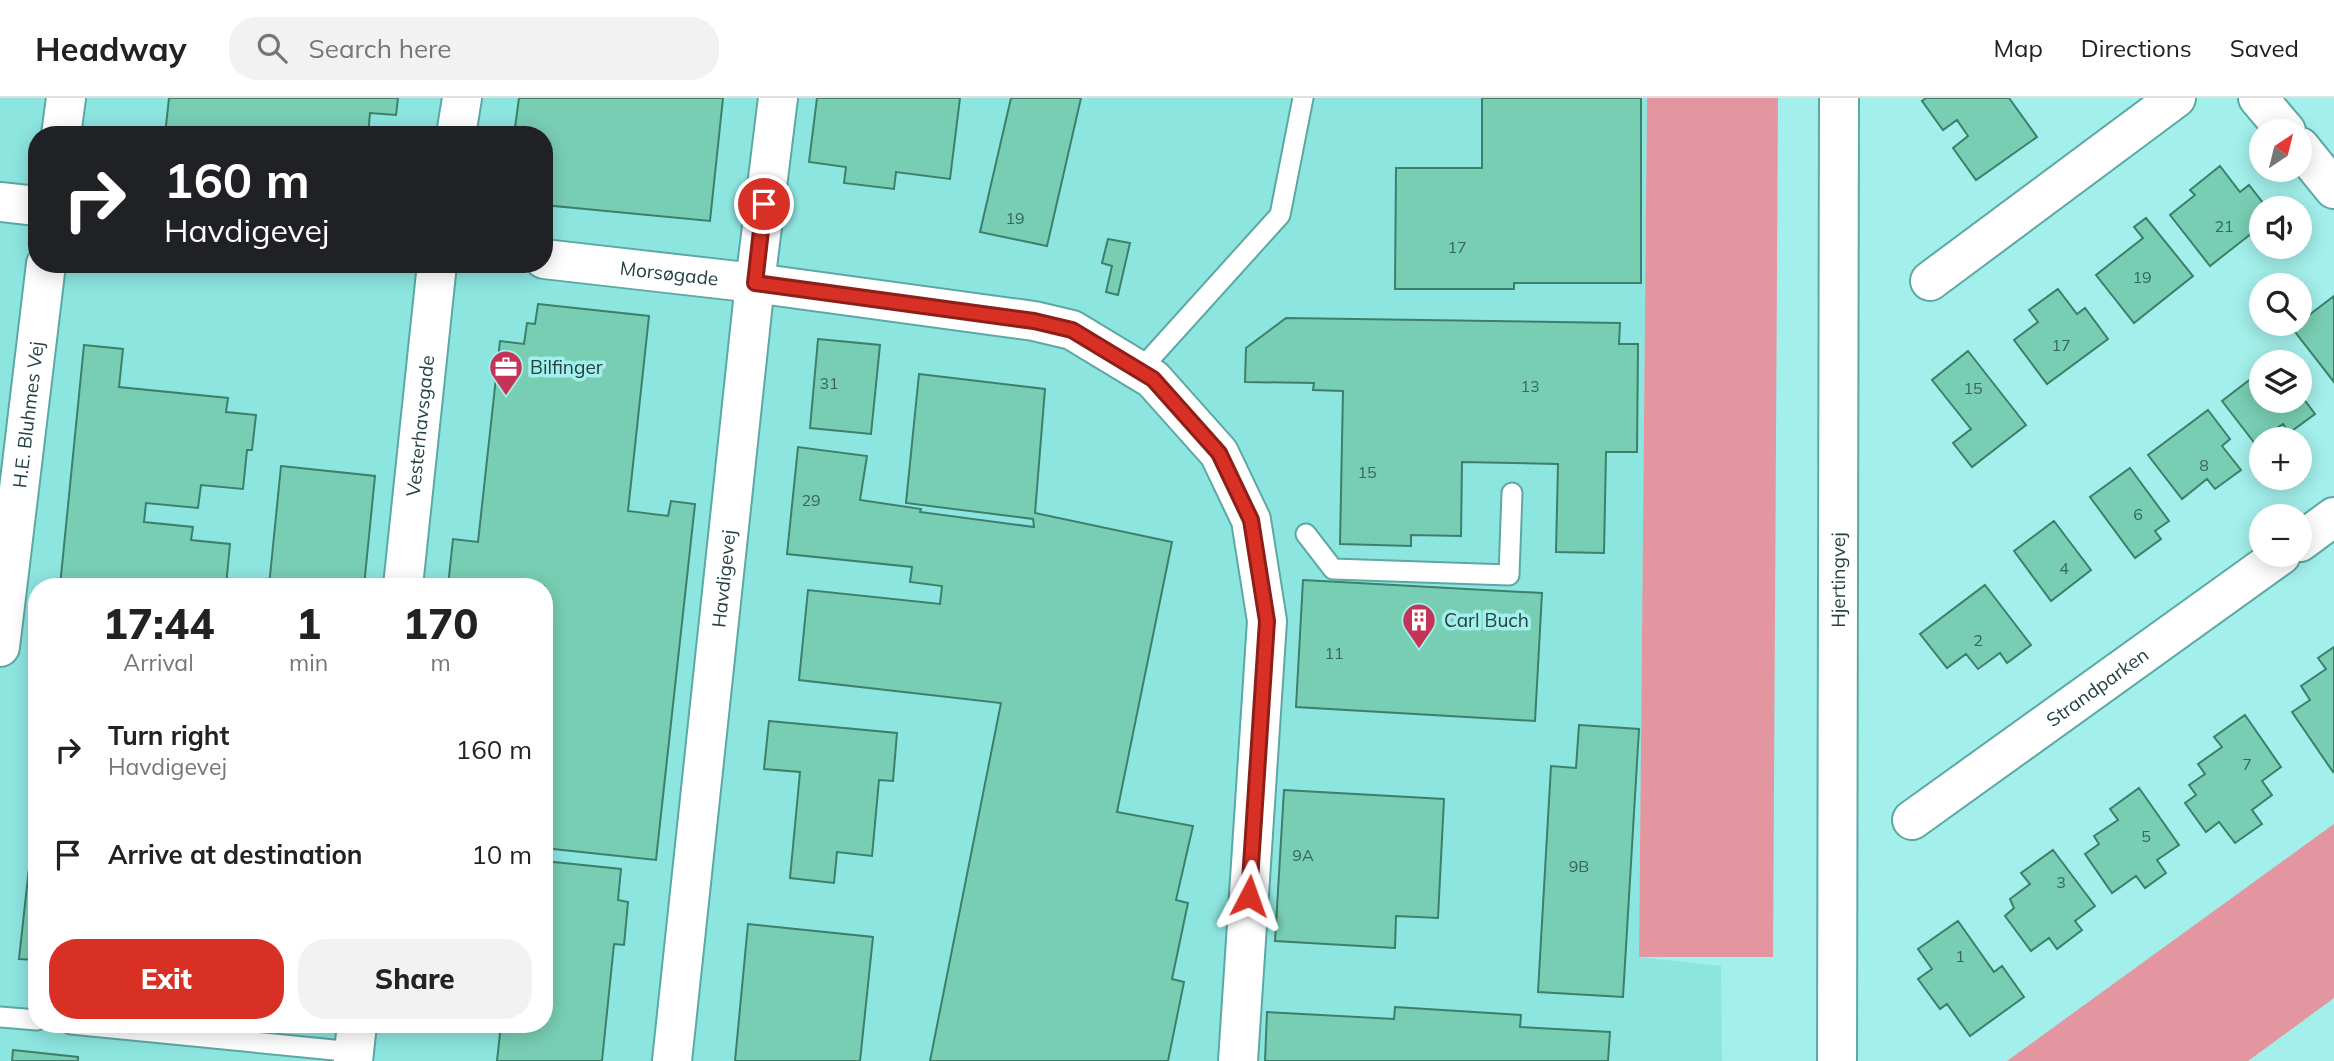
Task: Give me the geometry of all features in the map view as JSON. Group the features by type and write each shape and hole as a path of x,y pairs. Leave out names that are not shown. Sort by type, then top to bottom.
{"street":[{"path":"62,126 66,98"},
{"path":"457,126 462,98"},
{"name":"Havdigevej","path":"672,1061 755,283 778,98"},
{"name":"Hjertingvej","path":"1837,1061 1839,98"},
{"path":"1930,281 2176,98"},
{"path":"2258,98 2276,119"},
{"path":"2312,162 2334,189"},
{"path":"0,202 28,205"},
{"name":"Morsøgade","path":"553,260 755,283 1034,321 1072,330 1153,379 1219,453 1251,520 1267,621 1238,1061"},
{"name":"H.E. Bluhmes Vej","path":"0,647 45,273"},
{"name":"Vesterhavsgade","path":"404,578 436,273"},
{"path":"2312,533 2334,517"},
{"name":"Strandparken","path":"1912,820 2264,567"}],"lane":[{"path":"1140,370 1280,215 1303,98"},
{"path":"1306,534 1334,569 1509,575 1512,493"},
{"path":"0,1017 28,1019"},
{"path":"187,1033 355,1046"}],"shaded area":[{"path":"0,98 1647,98 1639,957 1721,966 1722,1061 0,1061"},
{"path":"1647,98 1778,98 1773,957 1639,957"},
{"path":"2334,824 2334,998 2248,1061 2007,1061"}],"building":[{"path":"169,98 398,98 396,115 370,113 369,126 166,126"},
{"path":"519,98 723,98 710,221 553,206 553,126 515,126"},
{"path":"817,98 960,98 950,179 896,172 894,189 844,183 846,167 809,162"},
{"path":"1011,98 1081,98 1047,246 980,232"},
{"path":"1482,98 1641,98 1641,283 1514,283 1514,289 1395,289 1396,168 1482,168"},
{"path":"1926,98 2009,98 2037,137 1976,180 1953,148 1968,136 1957,120 1943,130 1922,101"},
{"path":"2220,166 2240,192 2249,185 2258,196 2249,196 2249,235 2210,266 2170,215 2195,195 2190,190"},
{"path":"2146,218 2193,276 2134,323 2096,275 2143,238 2134,227"},
{"path":"1108,239 1130,243 1118,295 1106,292 1112,266 1102,263"},
{"path":"2058,289 2077,314 2085,308 2108,339 2047,384 2014,340 2038,322 2029,310"},
{"path":"2334,296 2334,382 2312,354 2312,350 2298,336 2312,336 2312,313"},
{"path":"538,304 649,316 628,511 668,516 671,501 695,504 656,860 553,849 553,578 449,578 453,539 478,542 500,341 524,344 527,323 535,324"},
{"path":"1286,318 1620,323 1619,344 1638,344 1637,452 1606,452 1604,553 1556,552 1558,464 1462,462 1461,536 1411,535 1411,546 1340,544 1343,391 1313,390 1314,383 1245,382 1246,348"},
{"path":"818,339 880,345 871,434 810,428"},
{"path":"84,345 123,349 119,387 228,398 226,412 256,415 252,450 247,450 243,489 201,485 198,508 146,503 144,522 193,527 191,540 230,544 227,578 61,578"},
{"path":"1968,351 2026,425 1972,467 1953,443 1971,429 1932,380"},
{"path":"919,374 1045,389 1035,513 1172,542 1117,812 1193,826 1176,900 1188,903 1172,979 1184,982 1168,1061 930,1061 1001,703 799,680 808,590 940,604 942,586 910,582 912,567 787,554 798,447 867,456 860,500 921,509 920,512 1034,527 1033,519 906,503"},
{"path":"2249,380 2249,413 2312,413 2312,410 2315,414 2297,427 2285,427 2283,424 2279,427 2249,427 2249,436 2222,401"},
{"path":"2208,410 2230,439 2222,446 2241,470 2215,489 2207,479 2182,499 2148,455"},
{"path":"281,466 375,476 365,578 270,578"},
{"path":"2130,468 2169,521 2155,531 2161,539 2135,558 2090,497"},
{"path":"2054,521 2091,570 2051,601 2014,551"},
{"name":"Carl Buch","path":"1303,580 1542,593 1535,721 1296,707"},
{"path":"1985,585 2031,645 2007,663 2000,653 1978,669 1966,654 1947,668 1920,634"},
{"path":"2334,647 2333,772 2292,712 2310,700 2301,686 2326,669 2318,658"},
{"path":"2245,715 2281,767 2262,781 2272,795 2252,810 2262,824 2235,843 2219,822 2206,832 2185,803 2196,795 2189,785 2205,774 2198,764 2222,747 2214,737"},
{"path":"769,721 897,733 893,781 879,780 872,856 837,852 834,883 790,878 800,772 764,769"},
{"path":"1579,725 1639,729 1623,997 1538,992 1551,766 1576,768"},
{"path":"2139,788 2179,845 2157,860 2166,873 2145,888 2136,876 2112,893 2085,854 2099,844 2094,836 2118,820 2110,809"},
{"path":"1284,790 1444,799 1438,918 1396,916 1395,948 1275,941"},
{"path":"2053,850 2095,906 2075,921 2082,930 2057,949 2049,938 2031,951 2005,916 2014,908 2010,899 2030,884 2021,873"},
{"path":"553,862 621,869 618,900 628,902 624,945 614,944 602,1061 497,1061 500,1033 553,1033"},
{"path":"28,877 28,960 19,959"},
{"path":"1958,921 1994,972 2002,966 2024,997 1970,1036 1947,1004 1940,1009 1918,979 1932,969 1918,949"},
{"path":"748,924 873,937 860,1061 735,1061"},
{"path":"1395,1007 1521,1015 1520,1027 1610,1032 1608,1061 1265,1061 1267,1012 1394,1019"},
{"path":"13,1050 78,1057 78,1061 12,1061"}],"place":[{"name":"Bilfinger","path":"506,397"},
{"name":"Carl Buch","path":"1419,650"}],"route":[{"path":"764,204 755,283 1034,321 1072,330 1153,379 1219,453 1251,520 1267,621 1249,896"}]}
